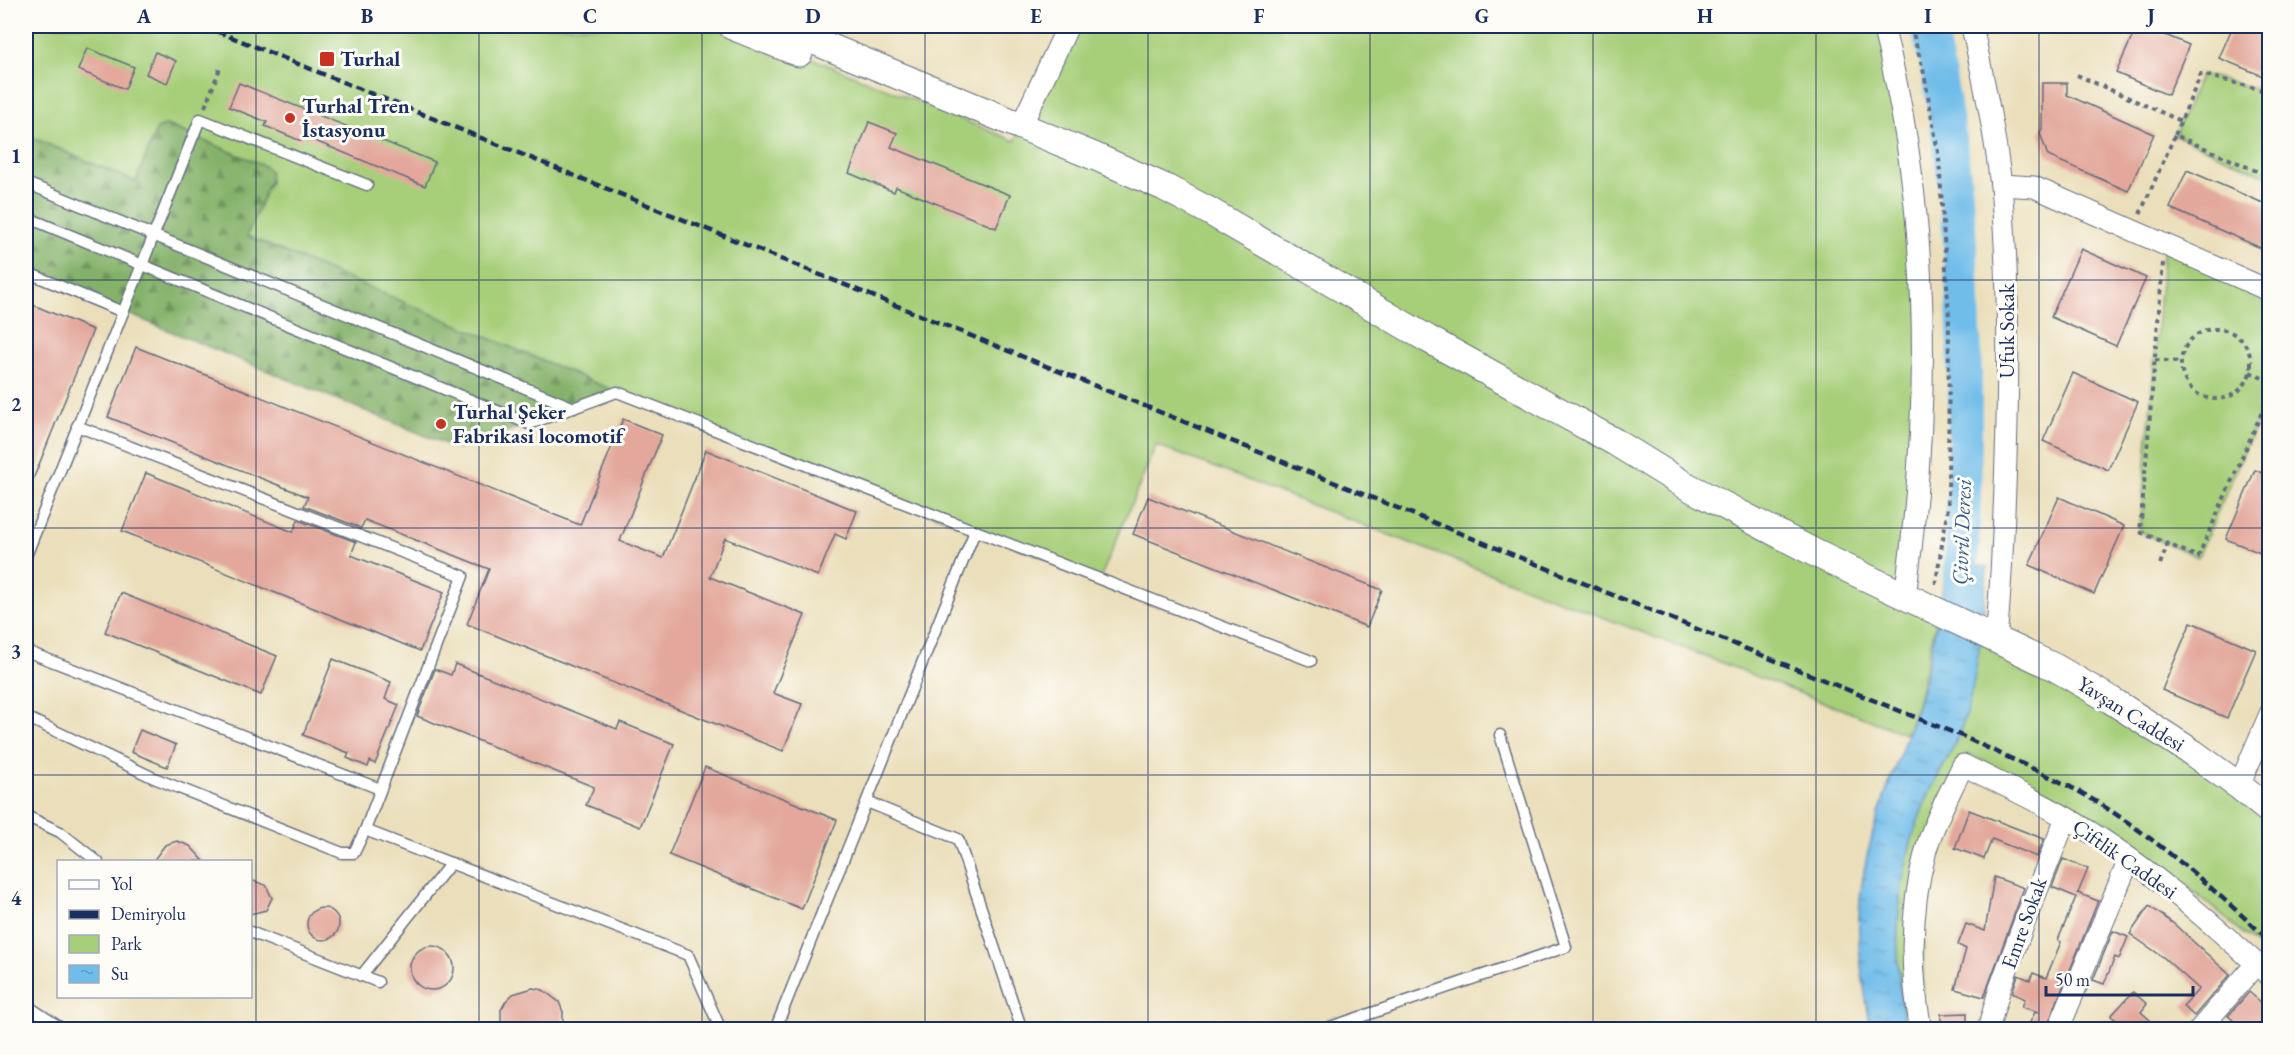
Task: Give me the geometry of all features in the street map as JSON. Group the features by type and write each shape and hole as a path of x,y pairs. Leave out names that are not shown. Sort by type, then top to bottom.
{"street":[{"path":"732,26 1015,141 1157,202 1203,226 1440,366 1609,454 1683,484"},
{"path":"777,26 1154,183 1209,211 1428,339 1589,427 1683,484"},
{"path":"1021,126 1068,26"},
{"path":"1883,26 1905,126 1921,279 1922,372 1914,530 1915,602"},
{"name":"Ufuk Sokak","path":"1972,26 1989,109 2001,185 2007,274 2008,371 2002,569 1989,636"},
{"path":"2001,185 2034,187 2270,291"},
{"name":"Yavşan Caddesi","path":"1683,484 1915,602 2056,668 2111,700 2239,786 2270,811"},
{"path":"2239,786 2270,714"},
{"name":"Çiftlik Caddesi","path":"1921,1029 1913,971 1918,892 1926,849 1942,808 1963,765 2066,818 2130,860 2168,887 2263,970"},
{"name":"Emre Sokak","path":"1988,1029 2022,928 2066,818"},
{"path":"2058,1029 2130,860"},
{"path":"2199,1029 2263,970"}],"lane":[{"path":"26,556 200,119 367,185"},
{"path":"26,183 574,408"},
{"path":"26,217 529,424 617,392 1311,660"},
{"path":"26,272 123,312"},
{"path":"26,717 154,778 342,853 354,853 464,576 77,426"},
{"path":"775,1029 975,531"},
{"path":"26,651 380,789"},
{"path":"1322,1029 1566,947 1500,735"},
{"path":"867,802 958,839 1022,1029"},
{"path":"26,816 60,832 97,860"},
{"path":"365,830 688,955 721,1029"},
{"path":"361,976 452,863"},
{"path":"252,933 378,982"},
{"path":"26,1005 64,1029"}],"path":[{"path":"200,119 220,68"},
{"path":"2132,231 2201,74 2270,92"},
{"path":"2077,75 2181,121"},
{"path":"2175,135 2268,177 2270,170"},
{"path":"2164,245 2140,532 2198,557 2270,394"},
{"path":"2206,329 2221,329 2235,334 2245,344 2250,358 2250,372 2243,386 2232,395 2218,399 2203,397 2191,389 2183,377 2180,362 2184,348 2193,336 2206,329"},
{"path":"2155,360 2180,362"},
{"path":"2250,372 2270,382"},
{"path":"2160,564 2169,544"}],"green space":[{"path":"26,26 732,26 1015,141 1068,26 1883,26 1921,279 1905,597 1938,612 1917,705 1906,734 1156,445 1100,579 617,392 246,236 270,181 267,168 172,127 166,125 155,133 136,182 26,135"},
{"path":"2201,74 2269,92 2269,177 2175,135"},
{"path":"166,125 263,165 270,171 270,181 247,236 617,392 458,449 26,272 26,135 136,182 157,129"},
{"path":"2164,245 2269,291 2269,394 2198,557 2140,532"},
{"path":"1982,632 2269,811 2269,942 2262,950 2147,855 2098,821 1969,754 1942,808 1926,850 1921,1029 1906,1030 1901,1001 1897,941 1902,882 1917,824 1928,796 1960,732"}],"water":[{"path":"1947,564 1987,567 1977,666 1963,724 1916,826 1902,883 1898,971 1906,1029 1871,1030 1859,945 1861,889 1872,835 1922,689 1931,654"}],"building":[{"path":"2137,26 2144,26 2189,45 2168,95 2116,73"},
{"path":"2233,26 2270,26 2270,79 2219,58"},
{"path":"87,48 134,67 125,89 78,70"},
{"path":"155,52 176,61 167,83 146,74"},
{"path":"239,83 435,162 425,186 303,136 301,141 265,126 267,122 229,107"},
{"path":"2042,83 2067,83 2067,95 2154,134 2128,191 2048,156 2040,133 2042,129"},
{"path":"869,122 897,133 891,147 1010,195 996,228 896,187 894,192 849,173"},
{"path":"2187,170 2270,206 2270,252 2170,208"},
{"path":"2081,249 2146,278 2116,346 2051,317"},
{"path":"26,302 93,330 26,497"},
{"path":"136,347 580,525 623,419 662,435 620,541 663,558 706,450 857,511 846,539 835,534 818,576 725,538 710,577 805,615 773,693 802,704 783,751 467,624 489,569 365,520 361,528 304,506 308,497 108,417"},
{"path":"2073,373 2138,402 2108,470 2043,441"},
{"path":"2255,470 2270,476 2270,557 2226,539"},
{"path":"146,473 293,532 298,520 356,542 351,555 444,592 420,651 122,531"},
{"path":"1148,497 1382,590 1367,627 1133,534"},
{"path":"2059,497 2124,526 2094,594 2029,565"},
{"path":"121,593 277,656 261,695 105,632"},
{"path":"2191,622 2256,650 2227,718 2162,690"},
{"path":"333,659 391,682 385,699 399,705 375,764 370,761 368,767 347,758 349,753 303,735"},
{"path":"455,664 617,729 620,722 674,744 640,827 586,805 594,787 417,716 435,669 451,675"},
{"path":"140,730 176,745 167,767 131,752"},
{"path":"705,767 837,820 802,909 669,855"},
{"path":"1969,810 2044,839 2037,857 1992,839 1984,859 1955,848"},
{"path":"177,841 190,846 203,860 154,860 165,845"},
{"path":"2063,859 2088,869 2078,893 2098,901 2046,1029 2027,1029 2035,1012 2039,1012 2022,1007 2025,999 2012,993 2018,975 2030,980 2033,973 2046,978 2061,942 2058,940 2076,897 2052,887"},
{"path":"1994,877 2024,888 1984,997 1955,989 1966,949 1958,945 1966,924 1985,931"},
{"path":"252,881 266,885 272,898 266,910 252,914"},
{"path":"2149,906 2174,924 2230,975 2194,1016 2183,1006 2199,989 2163,957 2130,934"},
{"path":"323,908 334,913 339,924 334,935 323,940 312,935 307,924 312,913"},
{"path":"2113,931 2128,937 2119,959 2115,957 2104,984 2093,980"},
{"path":"432,946 447,953 454,968 447,983 432,990 417,983 410,968 417,953"},
{"path":"533,988 543,990 559,1002 563,1012 563,1029 501,1029 501,1010 506,1001 513,994"},
{"path":"2133,992 2147,1004 2141,1012 2160,1029 2106,1029 2115,1019 2111,1016"},
{"path":"2249,992 2270,1010 2270,1029 2244,1029 2228,1016"},
{"path":"1967,1013 1967,1029 1941,1029 1941,1014"}],"waterway":[{"name":"Çivril Deresi","path":"1928,26 1953,167 1961,262 1965,358 1965,457 1958,611"}],"railway":[{"path":"204,26 1962,736 2078,791 2130,824 2178,860 2270,941"}],"place":[{"name":"Turhal","path":"327,59"},
{"name":"Turhal Tren İstasyonu","path":"290,118"},
{"name":"Turhal Şeker Fabrikasi locomotif","path":"441,424"}]}
